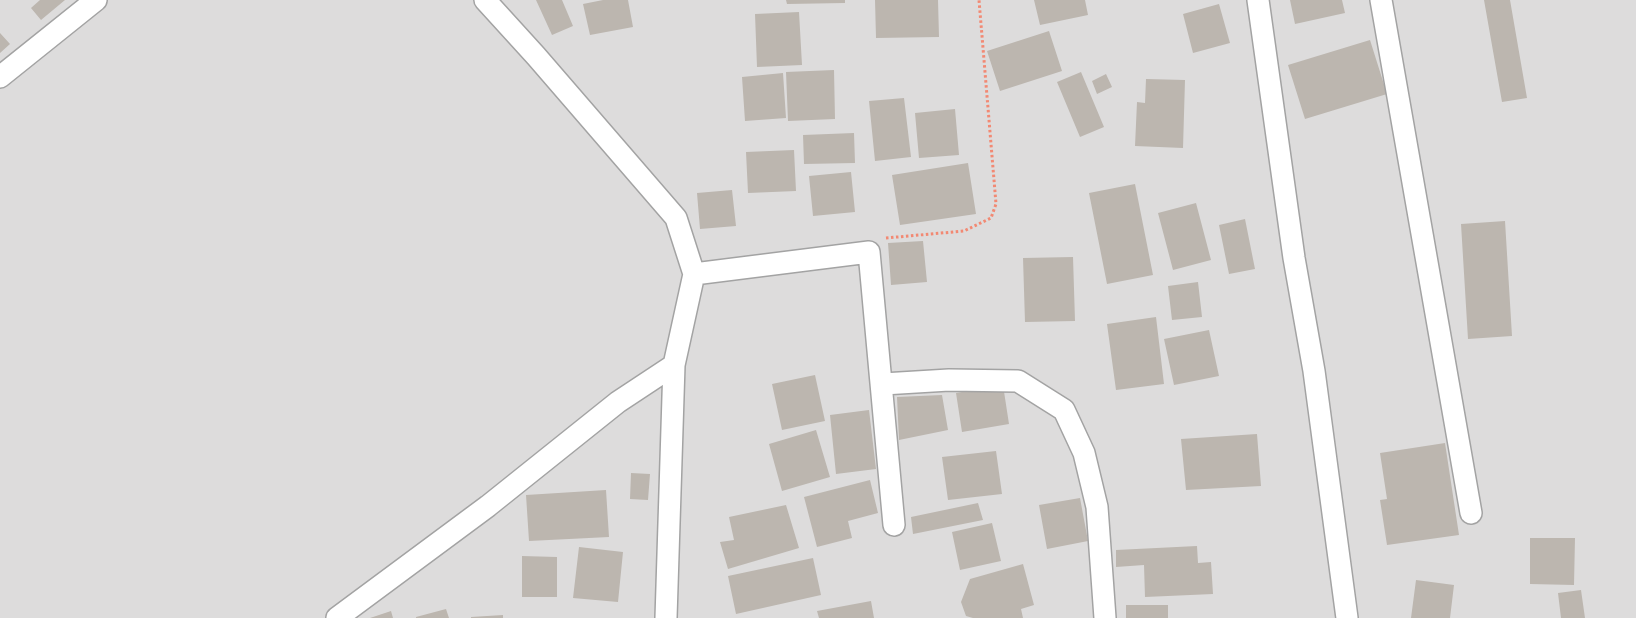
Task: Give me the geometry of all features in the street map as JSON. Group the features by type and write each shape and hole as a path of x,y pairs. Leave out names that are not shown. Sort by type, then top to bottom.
{"street":[{"path":"485,0 676,218 694,274 674,365 666,618"},
{"path":"1258,0 1294,258 1314,371 1348,618"},
{"path":"1381,0 1470,513"},
{"path":"0,78 89,2"},
{"path":"694,274 869,252 883,384 894,525"},
{"path":"339,617 488,506 618,402 674,365"},
{"path":"883,384 949,380 1018,381 1064,410 1084,453 1097,507 1105,618"}],"path":[{"path":"869,252 884,238 964,231 991,218 996,204 979,0"}],"shaded area":[{"path":"0,0 1636,0 1636,618 0,618"}],"building":[{"path":"40,0 65,0 41,20 31,8"},
{"path":"536,0 562,0 573,26 552,35"},
{"path":"603,0 628,0 633,27 590,35 583,4"},
{"path":"786,0 845,0 845,3 787,4"},
{"path":"875,0 938,0 939,37 876,38"},
{"path":"1034,0 1085,0 1088,15 1040,25"},
{"path":"1290,0 1342,0 1345,13 1295,24"},
{"path":"1484,0 1510,0 1527,98 1502,102"},
{"path":"1219,4 1230,43 1193,53 1183,14"},
{"path":"799,12 802,65 757,67 755,14"},
{"path":"1049,31 1062,71 1000,91 987,51"},
{"path":"0,33 10,44 0,53"},
{"path":"1370,40 1387,94 1305,119 1288,65"},
{"path":"834,70 835,119 788,121 786,72"},
{"path":"1081,72 1104,127 1080,137 1057,82"},
{"path":"783,73 786,118 745,121 742,77"},
{"path":"1106,74 1112,87 1097,94 1092,81"},
{"path":"1146,79 1185,80 1183,148 1135,146 1137,102 1145,103"},
{"path":"904,98 911,157 875,161 869,101"},
{"path":"955,109 959,155 919,158 915,113"},
{"path":"854,133 855,163 804,164 803,135"},
{"path":"794,150 796,191 748,193 746,152"},
{"path":"968,163 976,214 900,225 892,175"},
{"path":"851,172 855,212 813,216 809,176"},
{"path":"1135,184 1153,275 1107,284 1089,193"},
{"path":"732,190 736,226 700,229 697,193"},
{"path":"1196,203 1211,260 1173,270 1158,213"},
{"path":"1245,219 1255,269 1229,274 1219,225"},
{"path":"1505,221 1512,336 1468,339 1461,224"},
{"path":"923,241 927,282 891,285 888,243"},
{"path":"1073,257 1075,321 1025,322 1023,258"},
{"path":"1198,282 1202,317 1172,320 1168,286"},
{"path":"1156,317 1164,384 1116,390 1107,324"},
{"path":"1209,330 1219,376 1174,385 1164,339"},
{"path":"815,375 825,421 782,430 772,384"},
{"path":"1003,385 1009,424 962,432 956,393"},
{"path":"942,395 948,430 899,440 897,397"},
{"path":"869,410 876,469 836,474 830,415"},
{"path":"816,430 830,477 782,491 769,444"},
{"path":"1257,434 1261,486 1186,490 1181,439"},
{"path":"1445,443 1459,535 1387,545 1380,500 1387,499 1380,453"},
{"path":"996,451 1002,494 948,500 942,457"},
{"path":"631,473 650,474 648,500 630,499"},
{"path":"870,480 878,513 848,521 852,538 817,547 804,497"},
{"path":"606,490 609,537 529,541 526,495"},
{"path":"1080,498 1088,541 1047,549 1039,505"},
{"path":"978,503 983,520 913,534 911,517"},
{"path":"786,505 799,548 728,569 720,542 734,540 729,517"},
{"path":"992,523 1001,561 960,570 952,532"},
{"path":"1530,538 1575,538 1574,585 1530,584"},
{"path":"1197,546 1198,563 1211,562 1213,594 1145,597 1144,565 1116,567 1116,550"},
{"path":"579,547 623,552 618,602 573,598"},
{"path":"522,556 557,557 557,597 522,597"},
{"path":"813,558 821,595 736,614 728,576"},
{"path":"1023,564 1034,605 1021,609 1023,618 973,618 966,616 961,602 970,579"},
{"path":"1416,580 1454,585 1450,618 1411,618"},
{"path":"1581,590 1585,618 1561,618 1558,593"},
{"path":"871,601 874,618 819,618 817,611"},
{"path":"1126,605 1168,605 1168,618 1126,618"},
{"path":"446,609 449,618 416,618 416,617"},
{"path":"391,611 393,618 370,618"},
{"path":"503,615 503,618 471,618 471,617"}]}
